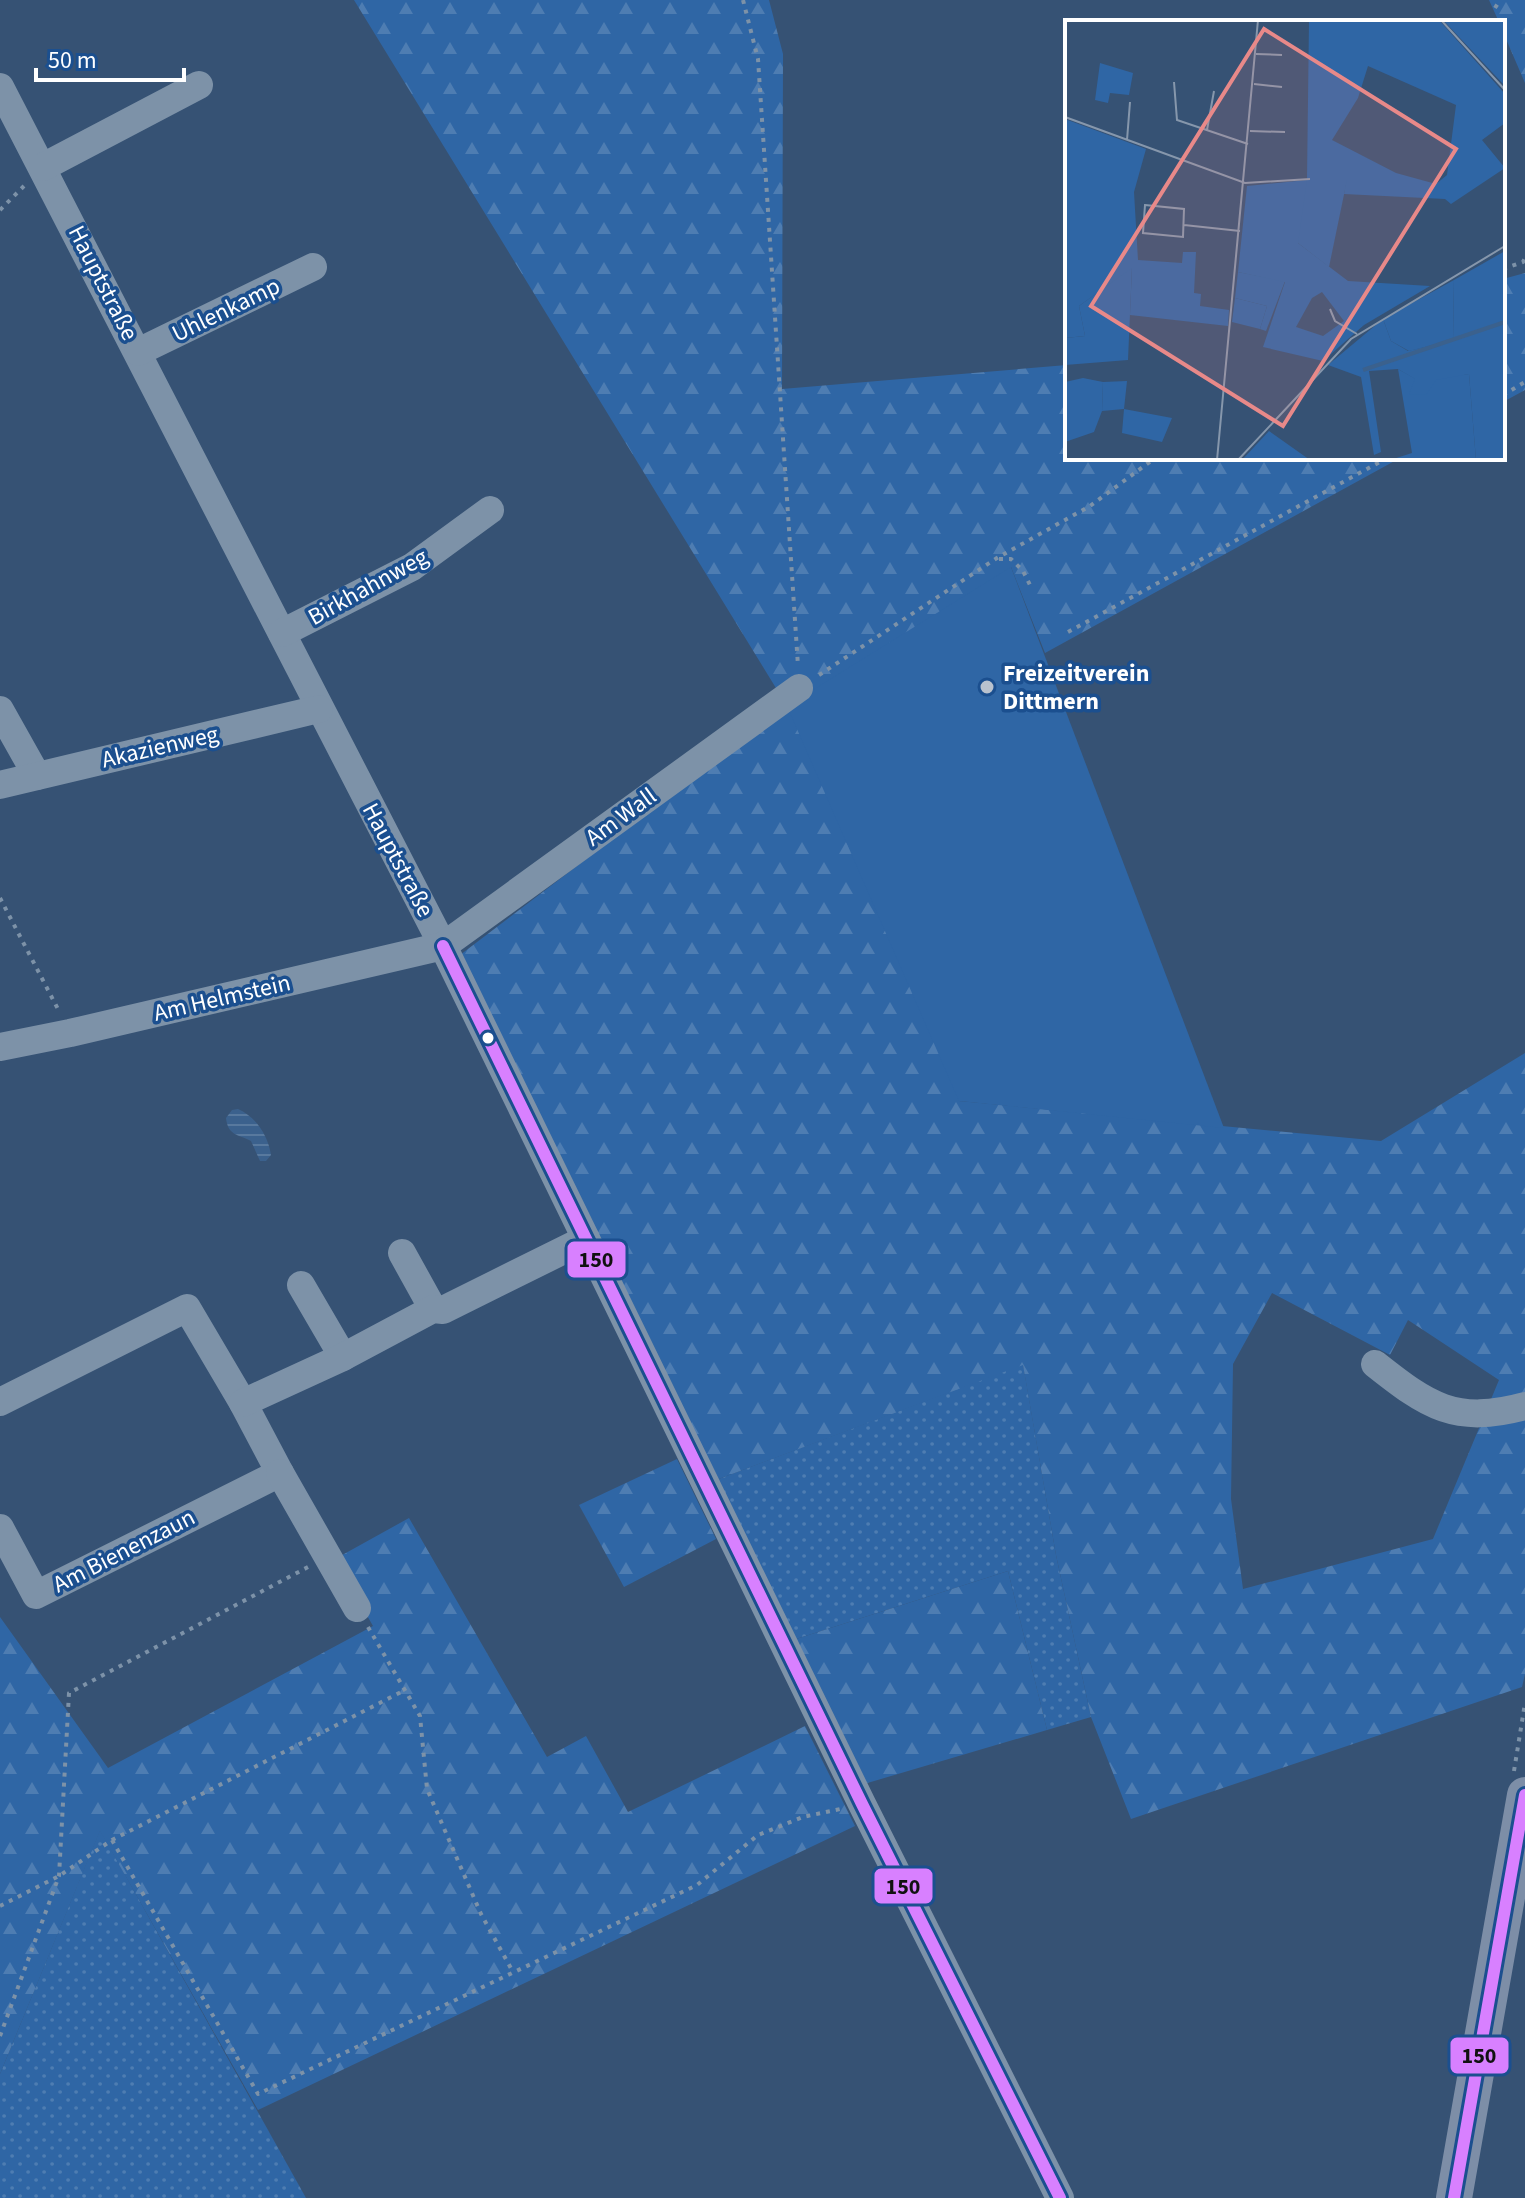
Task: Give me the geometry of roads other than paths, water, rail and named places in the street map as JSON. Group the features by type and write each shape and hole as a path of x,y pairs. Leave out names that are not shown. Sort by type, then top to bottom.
{"main road":[{"path":"1454,2198 1525,1795"}],"street":[{"path":"43,167 199,85"},
{"name":"Hauptstraße","path":"0,87 443,946 862,1804 1060,2198"},
{"name":"Uhlenkamp","path":"138,352 313,267"},
{"name":"Birkhahnweg","path":"282,633 412,567 490,510"},
{"name":"Am Wall","path":"443,946 799,688"},
{"name":"Akazienweg","path":"0,785 319,709"},
{"path":"0,710 37,776"},
{"name":"Am Helmstein","path":"0,1047 443,946"},
{"path":"243,1403 343,1357 433,1309 443,1310 586,1239"},
{"path":"402,1253 433,1309"},
{"path":"301,1285 343,1357"},
{"path":"0,1402 187,1308 357,1608"},
{"path":"1375,1364 1417,1397 1450,1412 1497,1414 1525,1406"},
{"name":"Am Bienenzaun","path":"0,1528 36,1595 280,1473"}],"place":[{"name":"Freizeitverein Dittmern","path":"987,687"}]}
